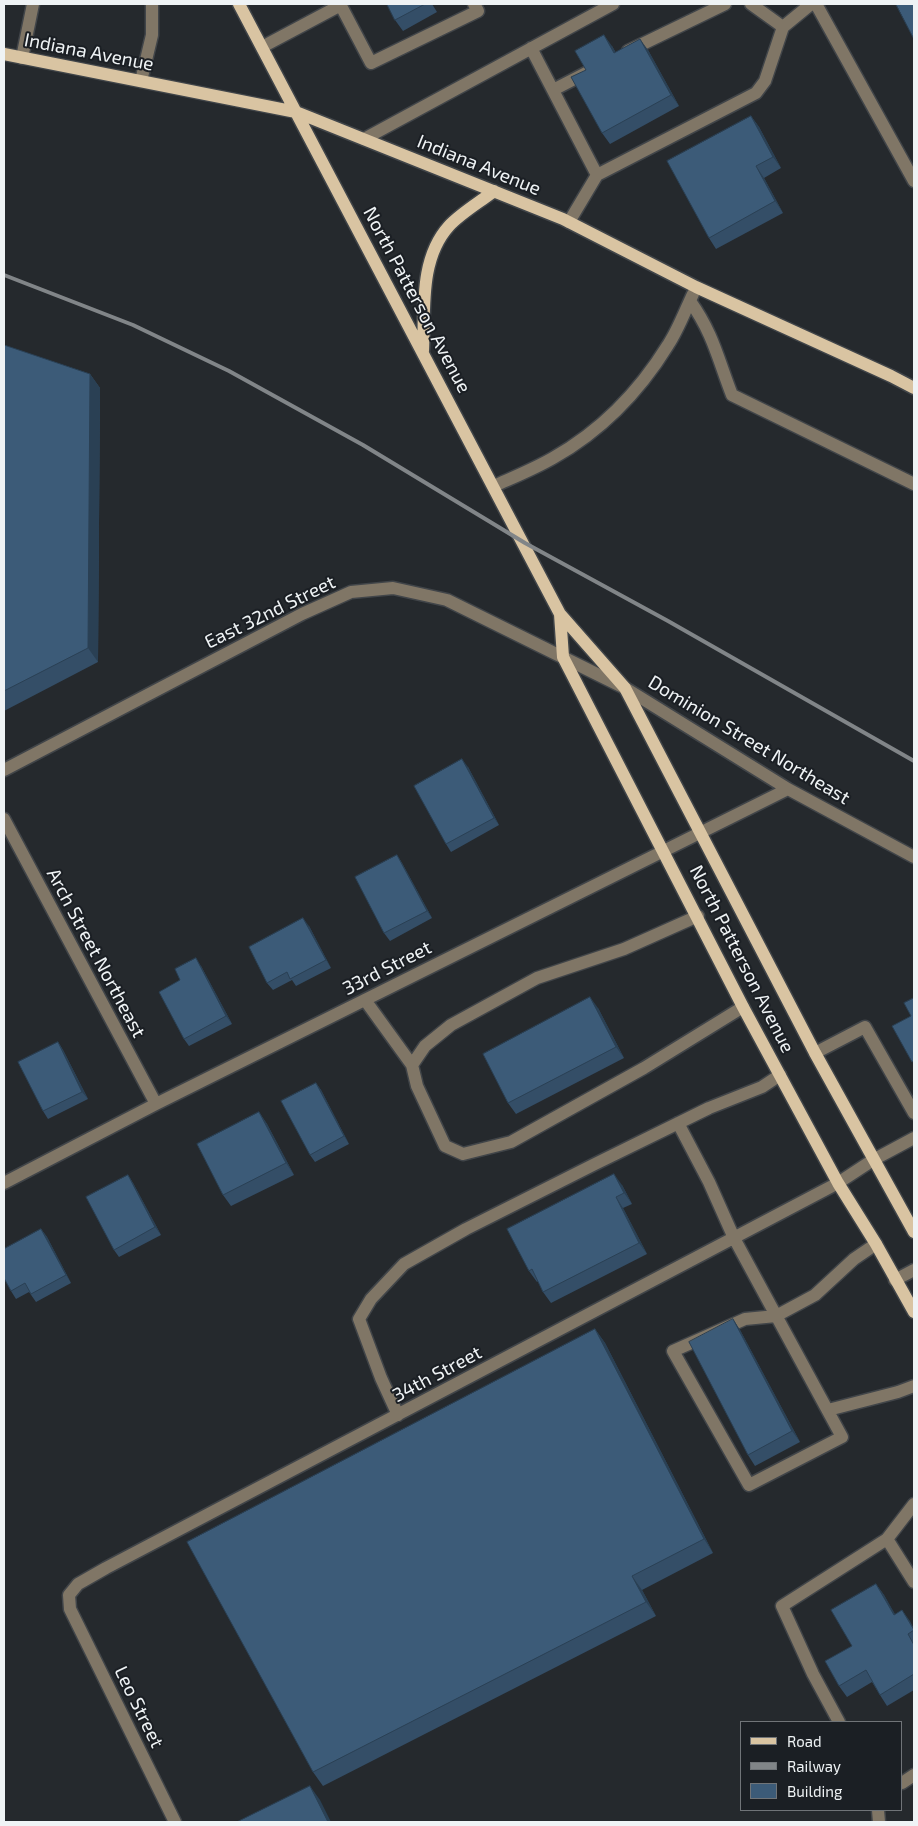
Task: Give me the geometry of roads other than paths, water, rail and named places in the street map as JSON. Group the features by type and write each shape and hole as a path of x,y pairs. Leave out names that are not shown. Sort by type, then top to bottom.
{"main road":[{"name":"North Patterson Avenue","path":"240,4 560,614 625,688 815,1053 872,1160 914,1232"},
{"name":"Indiana Avenue","path":"4,54 296,112 570,222 696,287 914,388"},
{"path":"422,351 427,275 432,254 449,226 494,191"},
{"name":"North Patterson Avenue","path":"560,614 563,657 665,851 743,1007 838,1183 876,1244 894,1280 914,1312"}],"street":[{"path":"22,58 33,4"},
{"path":"141,81 152,35 152,4"},
{"path":"262,47 340,5 371,63 478,11 474,4"},
{"path":"364,139 613,4"},
{"path":"618,57 725,4"},
{"path":"751,4 783,27"},
{"path":"570,222 597,176 756,93 765,81 783,27 811,4"},
{"path":"816,4 914,180"},
{"path":"532,48 597,176"},
{"path":"553,90 596,68"},
{"path":"494,486 552,459 586,437 614,414 644,381 670,344 696,287"},
{"path":"690,301 705,322 713,338 732,395 914,484"},
{"name":"East 32nd Street","path":"4,770 302,614 351,592 393,588 447,600 563,657"},
{"name":"Dominion Street Northeast","path":"563,657 625,688 788,789 914,857"},
{"name":"33rd Street","path":"4,1183 156,1104 788,789"},
{"name":"Arch Street Northeast","path":"4,819 156,1104"},
{"path":"412,1065 424,1046 451,1026 537,978 624,949 698,916"},
{"path":"365,1000 412,1065 417,1086 445,1146 463,1154 511,1142 644,1068 743,1007"},
{"path":"815,1053 865,1027 914,1113"},
{"path":"398,1416 381,1378 359,1319 371,1299 404,1264 466,1229 678,1123 762,1087 780,1075"},
{"path":"678,1123 709,1182 734,1238 776,1316 828,1410 842,1437 749,1486 674,1351 745,1319 776,1316 815,1295 854,1259 876,1244"},
{"name":"34th Street","path":"70,1609 68,1601 70,1592 84,1580 838,1183 872,1160 914,1138"},
{"path":"894,1280 914,1270"},
{"path":"828,1410 914,1386"},
{"path":"838,1721 813,1674 782,1606 887,1539 914,1504"},
{"path":"887,1539 914,1582"},
{"name":"Leo Street","path":"70,1609 175,1822"},
{"path":"903,1782 914,1775"}],"railway":[{"path":"4,275 133,325 229,371 363,445 525,543 668,621 914,761"}]}
